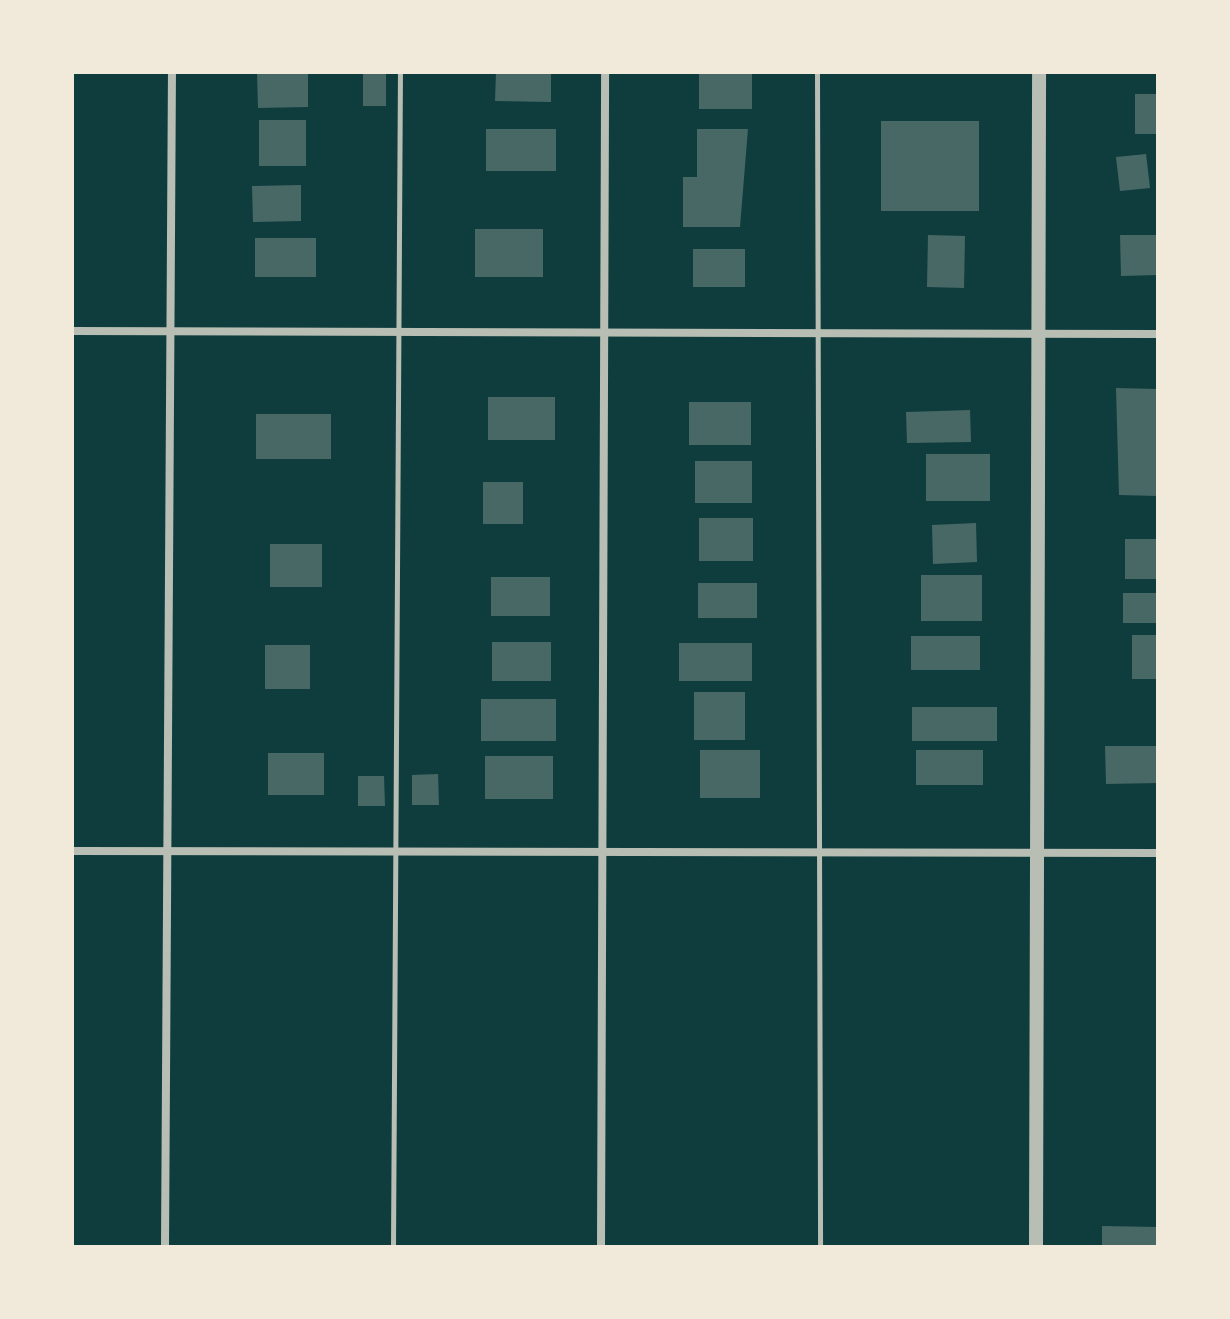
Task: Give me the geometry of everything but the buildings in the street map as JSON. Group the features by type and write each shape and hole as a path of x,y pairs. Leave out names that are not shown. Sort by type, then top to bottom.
{"street":[{"path":"165,1247 172,72"},
{"path":"601,1247 605,72"},
{"path":"1036,1247 1042,333 1039,72"},
{"path":"72,331 1158,334"},
{"path":"72,851 603,849 1158,853"}],"lane":[{"path":"393,1247 400,72"},
{"path":"817,72 820,1247"}]}
